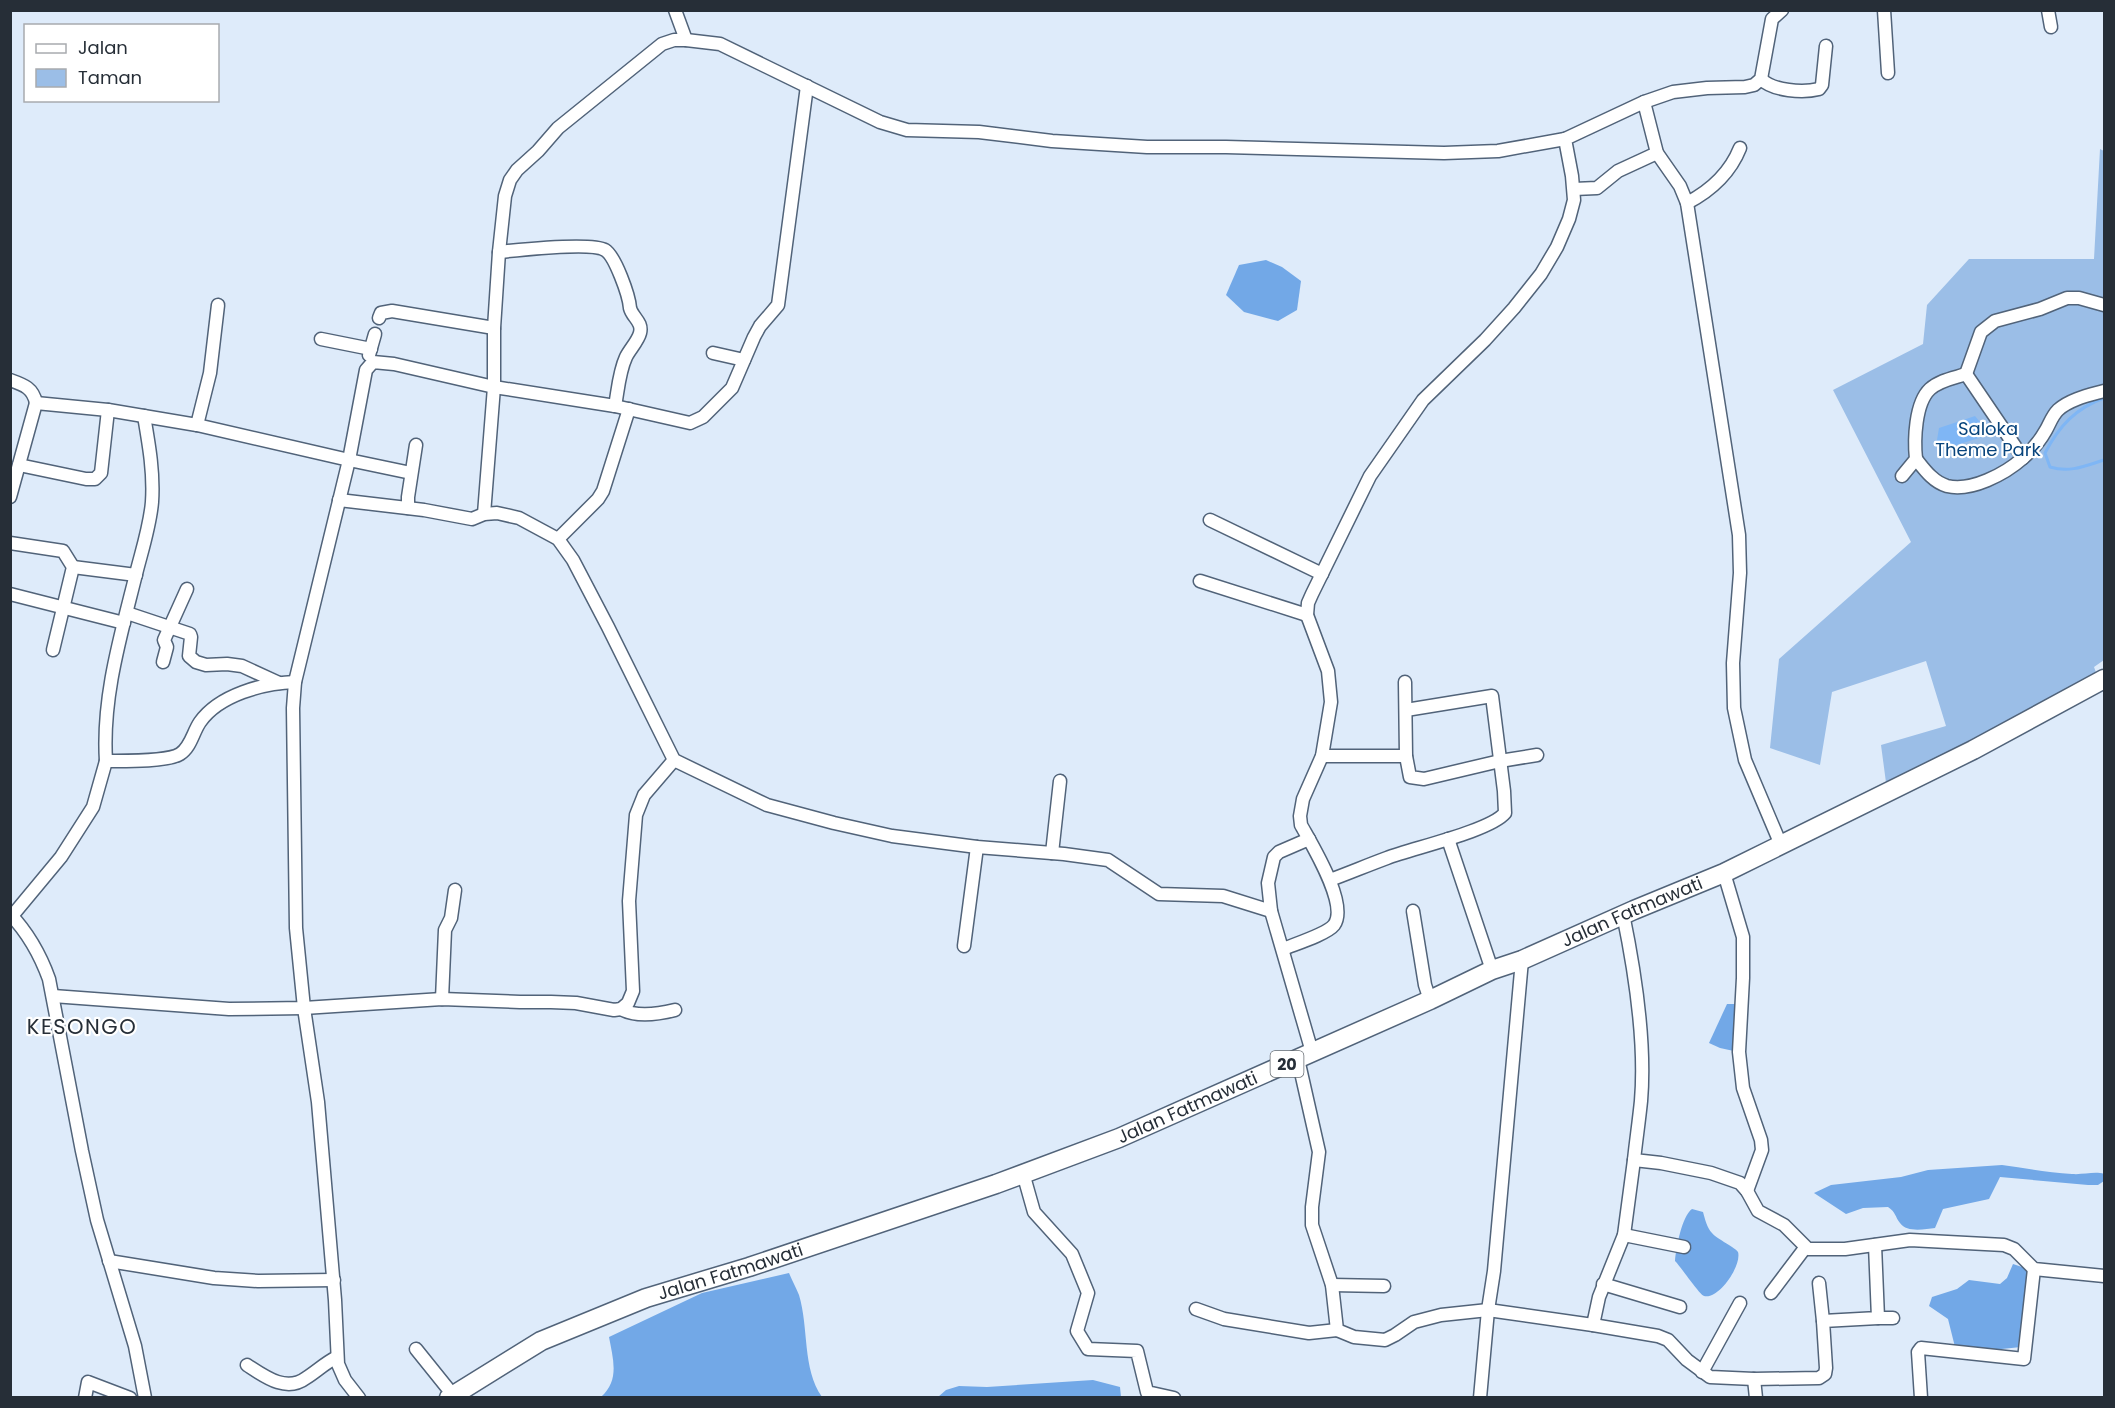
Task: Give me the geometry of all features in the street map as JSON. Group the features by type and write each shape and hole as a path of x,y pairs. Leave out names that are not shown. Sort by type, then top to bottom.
{"highway":[{"name":"Jalan Fatmawati","path":"451,1396 541,1341 646,1298 749,1267 1119,1138 1430,1000 1492,970 1522,960 1623,914 1724,873 1963,755 2104,679"}],"street":[{"path":"675,10 686,40"},
{"path":"484,514 494,387 494,328 499,252 505,196 510,180 558,128 649,52 662,44 674,40 686,40 720,44 893,127 907,130 979,132 1052,141 1147,147 1444,153 1498,151 1565,139 1644,102 1673,92 1754,85 1761,80 1770,25 1775,14 1782,10"},
{"path":"1884,10 1888,73"},
{"path":"2048,10 2051,27"},
{"path":"1761,80 1777,89 1820,89 1826,46"},
{"path":"369,365 373,362 386,363 494,387 615,406 690,423 696,422 732,388 760,326 778,305 807,86"},
{"path":"1644,102 1657,153 1680,186 1687,203 1739,535 1740,573 1733,663 1734,708 1745,760 1781,844"},
{"path":"1283,950 1332,928 1338,915 1330,880 1301,825 1301,807 1322,756 1331,702 1324,658 1307,615 1308,603 1370,476 1423,400 1485,340 1541,274 1557,247 1574,200 1565,139"},
{"path":"1687,203 1702,195 1730,169 1740,148"},
{"path":"1574,189 1597,189 1618,171 1657,153"},
{"path":"499,252 551,247 597,247 608,252 629,296 632,314 641,328 621,369 615,406"},
{"path":"1966,374 1981,333 1995,321 2040,309 2067,298 2079,298 2104,305"},
{"path":"198,425 210,373 219,305"},
{"path":"379,318 381,313 392,311 494,328"},
{"path":"359,1398 345,1380 337,1357 334,1281 318,1102 304,1008 296,928 293,708 295,682 349,460 369,365 370,349 375,334"},
{"path":"321,339 370,349"},
{"path":"713,353 744,360"},
{"path":"1966,374 2023,458"},
{"path":"1966,374 1941,382 1930,390 1924,398 1914,443 1916,459 1929,475 1946,486 1965,486 2001,473 2023,458 2059,409 2088,395 2104,391"},
{"path":"10,380 30,389 36,403 10,497"},
{"path":"36,403 108,410 198,425 411,473"},
{"path":"558,538 598,499 603,491 629,409"},
{"path":"19,465 86,479 99,476 108,410"},
{"path":"144,416 151,455 152,503 114,661 107,711 106,761 89,814 43,881 11,915 25,932 42,960 53,996 82,1151 109,1262 135,1346 145,1398"},
{"path":"408,508 416,445"},
{"path":"1902,476 1916,459"},
{"path":"339,500 408,508 472,519 484,514 497,513 519,518 558,538 573,560 674,760 767,805 892,836 1108,860 1159,894 1223,896 1270,911"},
{"path":"1210,520 1322,574"},
{"path":"10,543 63,551 73,567 53,650"},
{"path":"73,567 136,575"},
{"path":"1200,581 1307,615"},
{"path":"163,662 167,646 164,640 187,589"},
{"path":"10,594 64,608 169,627 191,635 188,651 192,660 206,664 242,666 279,683"},
{"path":"106,761 171,758 182,753 199,723 213,707 230,697 279,683 295,682"},
{"path":"1405,682 1406,756 1410,777 1420,780 1500,761 1537,755"},
{"path":"1330,880 1389,857 1497,821 1505,813 1492,696 1406,710"},
{"path":"1322,756 1406,756"},
{"path":"621,1009 628,1003 633,991 628,901 636,815 644,795 674,760"},
{"path":"1052,852 1060,781"},
{"path":"1309,838 1279,852 1274,857 1268,883 1270,911 1283,950 1305,1055 1319,1152 1312,1225 1332,1285 1337,1330"},
{"path":"1448,839 1492,970"},
{"path":"964,946 976,847"},
{"path":"1724,873 1743,936 1743,978 1738,1052 1743,1088 1761,1140 1762,1150 1747,1191"},
{"path":"442,999 445,930 451,918 455,890"},
{"path":"1413,911 1425,985 1430,1000"},
{"path":"1593,1325 1603,1284 1624,1235 1642,1080 1632,958 1623,914"},
{"path":"1480,1398 1494,1271 1522,960"},
{"path":"53,996 229,1009 304,1008 442,999 576,1003 656,1015 675,1010"},
{"path":"1634,1160 1661,1162 1711,1173 1740,1183 1758,1211 1784,1226 1805,1248 1845,1249 1910,1240 2004,1245 2014,1249 2034,1269 2104,1276"},
{"path":"1023,1173 1034,1212 1072,1254 1088,1293 1077,1331 1088,1349 1137,1351 1147,1392 1174,1398"},
{"path":"1624,1235 1684,1247"},
{"path":"1875,1245 1878,1318"},
{"path":"1771,1293 1805,1248"},
{"path":"109,1262 214,1278 258,1281 334,1281"},
{"path":"1921,1398 1918,1352 1921,1348 2024,1359 2034,1269"},
{"path":"1196,1309 1224,1319 1309,1333 1337,1330 1354,1338 1385,1340 1414,1322 1441,1316 1488,1311 1658,1336 1668,1340 1710,1377 1754,1379 1822,1377 1826,1368 1819,1283"},
{"path":"1603,1284 1680,1307"},
{"path":"1332,1285 1384,1286"},
{"path":"1702,1372 1740,1304"},
{"path":"1823,1321 1893,1317"},
{"path":"416,1349 451,1396"},
{"path":"247,1365 279,1384 294,1384 307,1378 321,1366 337,1357"},
{"path":"1754,1379 1756,1398"},
{"path":"85,1398 88,1382 130,1398"}],"green space":[{"name":"Saloka Theme Park","path":"2100,149 2104,151 2104,660 2094,667 2098,678 1887,790 1881,745 1946,726 1926,661 1832,692 1820,765 1770,748 1779,659 1911,542 1833,390 1923,344 1927,305 1969,259 2094,259"}],"shaded area":[{"path":"1266,260 1282,267 1301,281 1297,310 1278,321 1244,312 1226,295 1239,265"},
{"path":"1975,416 1986,424 1982,437 1947,448 1934,444 1939,428"},
{"path":"1727,1004 1744,1004 1743,1053 1709,1043"},
{"path":"2002,1165 2046,1172 2100,1173 2104,1174 2104,1181 2098,1185 2088,1185 2000,1177 1989,1199 1943,1209 1935,1228 1921,1229 1903,1226 1888,1207 1863,1208 1846,1214 1814,1193 1831,1185 1901,1177 1928,1170"},
{"path":"1692,1209 1703,1212 1707,1226 1712,1233 1738,1252 1733,1273 1716,1293 1710,1296 1702,1294 1675,1261 1682,1225"},
{"path":"2013,1264 2025,1268 2029,1278 2021,1347 1973,1352 1955,1347 1948,1319 1929,1306 1932,1297 1957,1289 1969,1280 2000,1284 2007,1278"},
{"path":"789,1273 802,1308 811,1373 822,1397 601,1397 611,1384 614,1369 609,1337 702,1293"},
{"path":"1093,1380 1120,1387 1121,1397 938,1397 946,1390 959,1386 987,1387"}],"waterway":[{"path":"2104,398 2085,407 2069,419 2056,434 2045,453 2050,467 2057,469 2077,468 2104,460"}],"district":[{"name":"KESONGO","path":"82,1027"}]}
